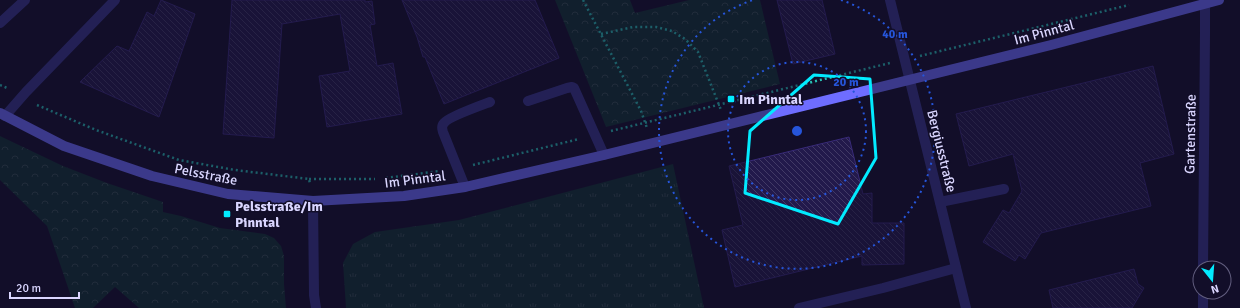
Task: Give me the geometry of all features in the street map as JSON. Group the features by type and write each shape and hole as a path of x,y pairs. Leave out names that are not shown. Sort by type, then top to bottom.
{"main road":[{"name":"Im Pinntal","path":"312,201 404,196 465,186 604,155 910,80 1051,45 1205,2 1219,0"},
{"name":"Pelsstraße","path":"2,114 64,146 152,176 228,194 312,201"}],"street":[{"path":"0,23 25,0"},
{"path":"2,114 22,96 115,0"},
{"name":"Bergiusstraße","path":"890,0 966,308"},
{"name":"Gartenstraße","path":"1203,260 1205,2"},
{"path":"528,101 572,87 576,91 604,155"},
{"path":"465,186 442,132 444,122 490,102"},
{"path":"940,202 1004,189"},
{"path":"312,201 314,295 316,308"},
{"path":"799,308 883,288 956,268"}],"path":[{"path":"583,0 641,111 652,143"},
{"path":"0,85 37,105 96,130 179,160 234,170 309,179 382,179 457,168 1133,4"},
{"path":"601,34 633,27 656,27 672,31 685,39 698,52 727,125"},
{"path":"309,179 312,201"}],"highlighted area":[{"path":"814,75 870,79 876,158 838,224 745,193 750,131"}],"green space":[{"path":"555,0 630,0 635,13 689,0 760,0 780,84 606,127"},
{"path":"0,136 63,166 163,202 163,212 220,228 265,234 274,238 281,246 284,256 286,308 139,308 115,287 93,308 75,308 47,226 0,180"},
{"path":"673,164 704,308 346,308 343,263 353,244 375,232 459,220"}],"building":[{"path":"161,0 195,14 159,117 80,82 117,46 129,51 147,12 154,16"},
{"path":"232,0 372,1 375,24 370,25 377,66 393,63 402,114 327,127 319,76 350,71 340,14 282,24 274,138 223,134"},
{"path":"402,0 535,0 559,58 444,104 425,57 423,57 417,37"},
{"path":"777,0 822,0 835,54 793,64"},
{"path":"1153,66 1174,154 1140,163 1151,206 1041,233 1025,259 1019,255 1015,261 983,242 1003,210 1009,213 1022,191 1013,154 969,166 956,114"},
{"path":"849,137 863,194 872,193 872,223 904,223 904,264 862,265 862,256 735,287 722,230 743,225 729,166"},
{"path":"1134,269 1138,284 1144,288 1132,308 1053,308 1049,290"}],"place":[{"name":"Im Pinntal","path":"731,99"},
{"name":"Pelsstraße/Im Pinntal","path":"227,214"}]}
